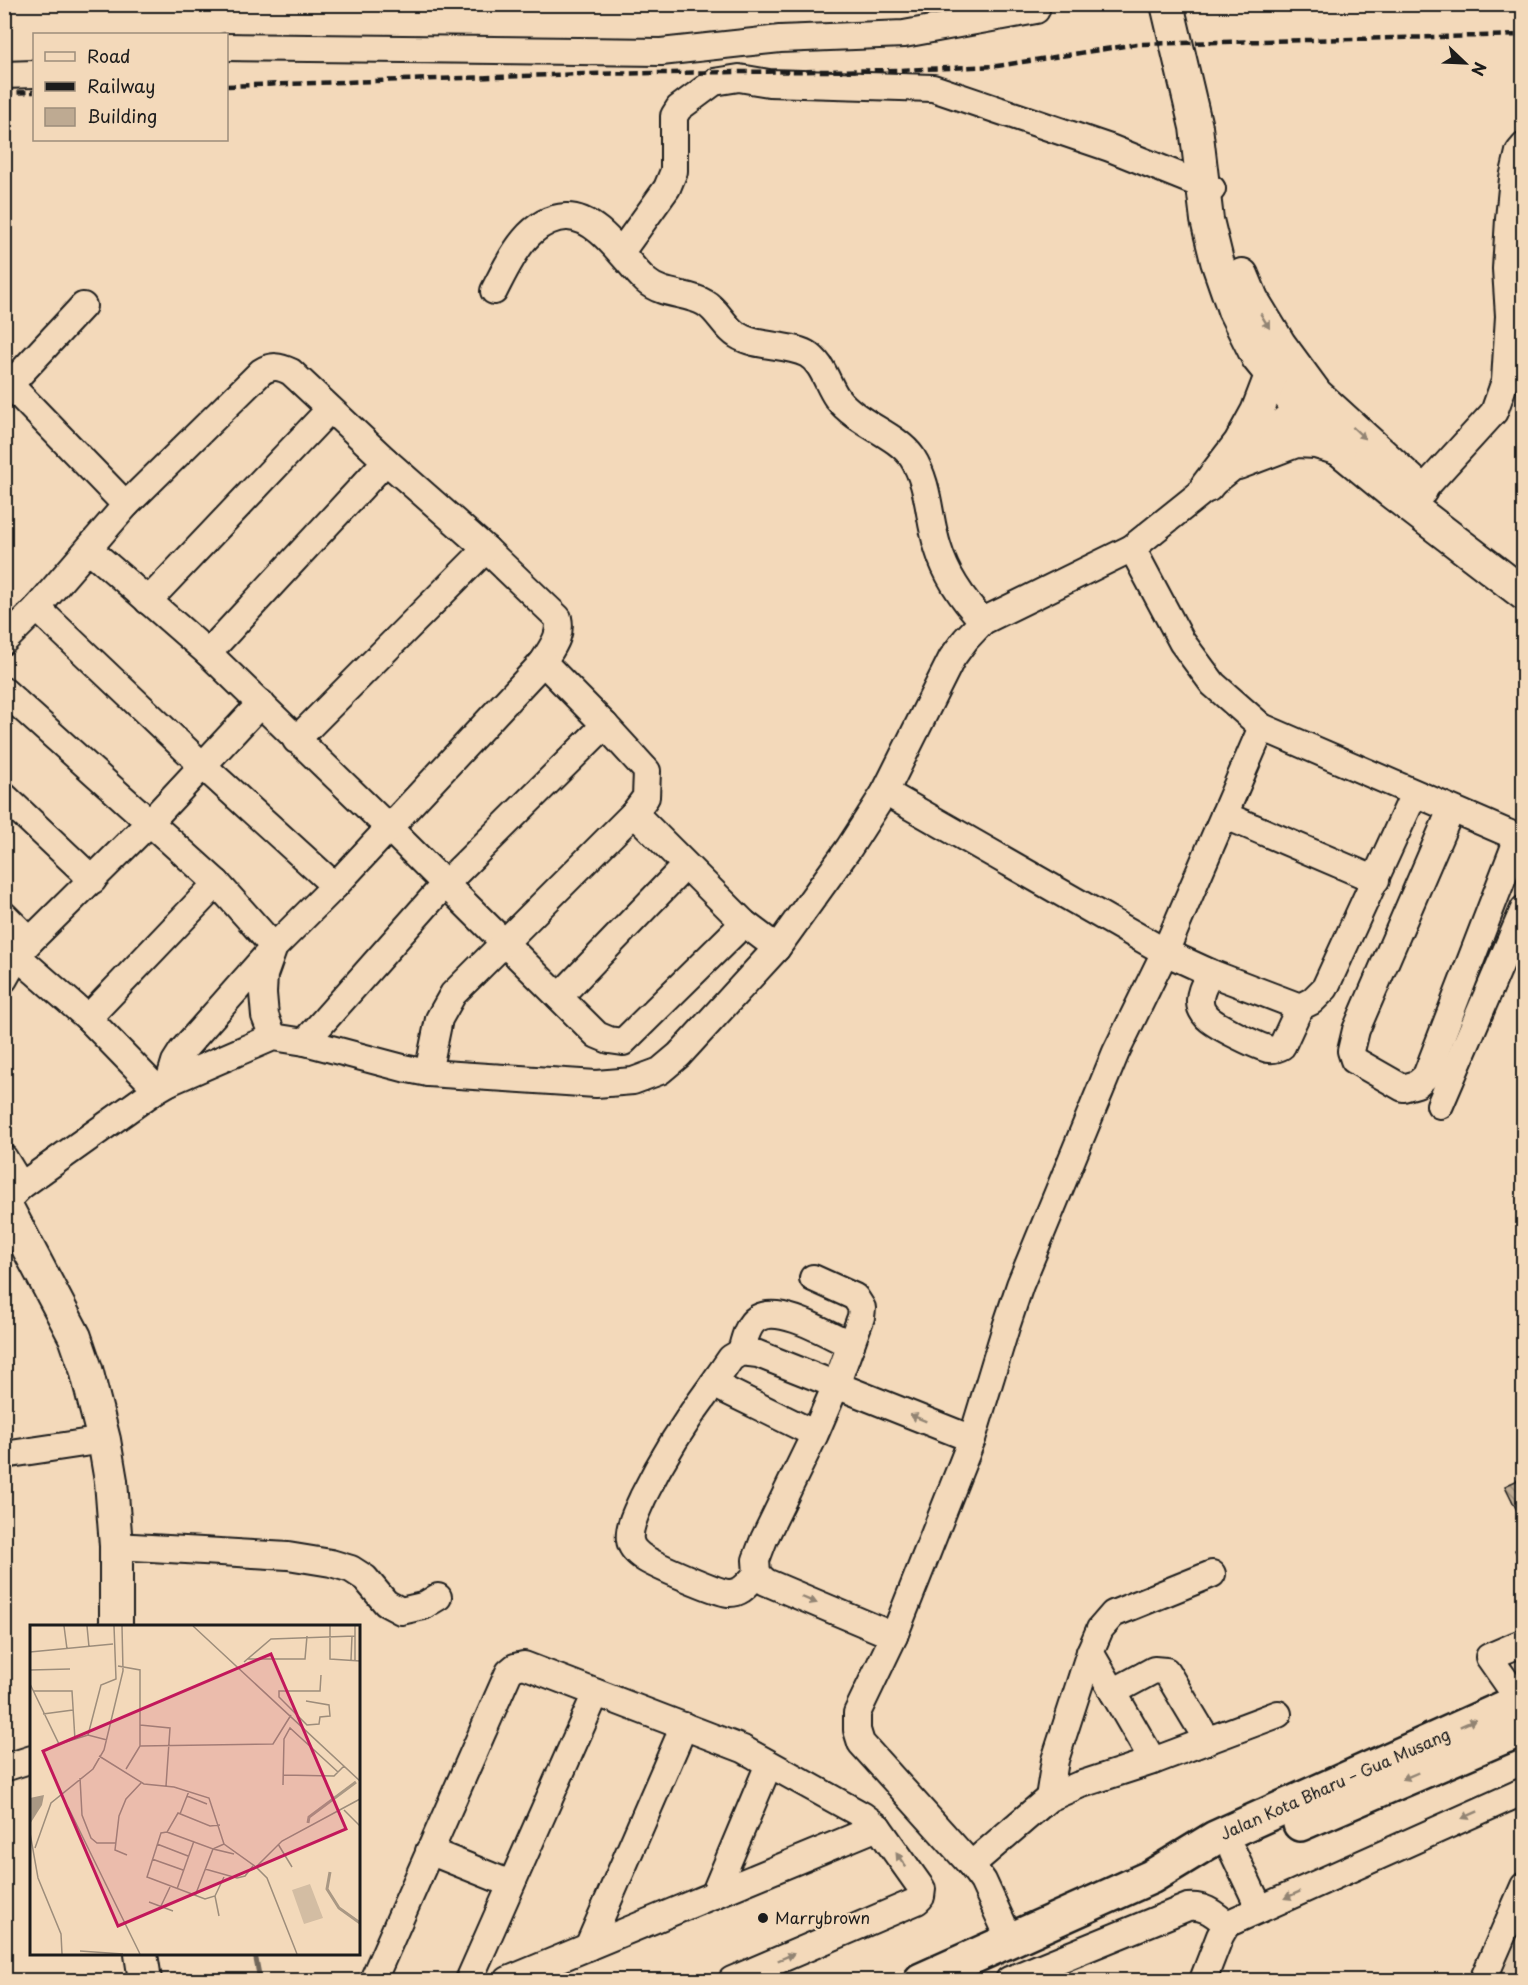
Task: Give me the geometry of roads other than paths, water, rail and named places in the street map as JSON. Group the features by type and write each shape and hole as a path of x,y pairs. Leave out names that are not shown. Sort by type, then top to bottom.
{"highway":[{"name":"Jalan Kota Bharu – Gua Musang","path":"1151,1877 1220,1858 1519,1720"},
{"name":"Jalan Kota Bharu – Gua Musang","path":"921,1980 1011,1942 1151,1877 1215,1838 1519,1720"}],"main road":[{"path":"1167,4 1187,86 1207,187 1234,258 1252,299 1280,345 1307,400 1340,449"},
{"path":"1207,187 1207,220 1216,261 1234,310 1258,358 1272,373 1307,400 1524,594"},
{"path":"1207,486 1240,443 1257,412 1272,373"},
{"path":"1238,463 1296,441 1316,442 1340,449 1524,569"},
{"path":"10,1197 75,1337 104,1440 111,1481 116,1546 116,1625"},
{"path":"141,1955 144,1980"}],"street":[{"path":"228,47 661,52 780,39 904,34 1036,10"},
{"path":"4,75 33,74"},
{"path":"621,252 667,188 674,171 674,116 679,108 714,82 739,78 769,83 933,88 1110,148 1207,187"},
{"path":"1415,498 1458,454 1514,388 1509,316 1515,272 1513,178 1519,152 1524,146"},
{"path":"494,291 514,252 529,235 549,221 567,217 579,219 603,235 646,281 660,290 698,299 708,304 737,335 810,355 838,399 863,422 895,441 910,455 924,481 938,548 968,606 983,621"},
{"path":"83,306 8,388 126,505"},
{"path":"4,640 36,608 126,505 269,366 280,366 291,372 386,461 486,549 558,618 559,636 543,662 389,828 274,947 182,1051 163,1085"},
{"path":"4,1158 10,1197 163,1085 273,1037 305,1042 428,1073 596,1084 633,1081 660,1071 679,1055 777,948 849,848 885,792 952,658 983,621 1132,548 1238,463 1307,400"},
{"path":"148,601 330,409"},
{"path":"208,653 386,461"},
{"path":"1132,548 1182,642 1213,684 1262,728 1521,839 1426,1076 1417,1084 1403,1088 1354,1060 1351,1051 1356,1030 1451,810"},
{"path":"89,549 208,653 389,828 597,1035 623,1042 744,923"},
{"path":"296,740 486,549"},
{"path":"36,608 334,886"},
{"path":"428,1073 440,1019 453,993 634,813 646,797 647,771 543,662"},
{"path":"4,691 217,884 274,947"},
{"path":"4,979 24,948 93,880 261,704"},
{"path":"305,1042 445,884 605,725"},
{"path":"1011,1942 983,1881 971,1865 861,1743 857,1730 857,1713 894,1636 972,1439 1020,1285 1116,1052 1165,952 1262,728"},
{"path":"885,792 1165,952 1211,973 1300,1007"},
{"path":"1211,973 1200,996 1201,1008 1209,1019 1258,1045 1270,1049 1282,1046 1300,1007 1312,1001 1325,988 1414,794"},
{"path":"4,796 93,880"},
{"path":"634,813 744,923 777,948"},
{"path":"1224,815 1376,880"},
{"path":"559,997 685,866"},
{"path":"88,1018 217,884"},
{"path":"1440,1105 1524,909"},
{"path":"4,915 24,948 88,1018 163,1085"},
{"path":"273,1037 265,1016 263,993 264,975 274,947"},
{"path":"813,1278 855,1297 862,1308 861,1317 837,1385 764,1539 756,1560 757,1574 766,1582 894,1636"},
{"path":"741,1352 747,1330 757,1318 773,1314 791,1317 851,1345"},
{"path":"757,1574 741,1591 727,1593 645,1559 634,1550 630,1540 634,1516 662,1459 686,1420 730,1359 741,1352 758,1354 972,1439"},
{"path":"712,1384 815,1434"},
{"path":"4,1455 104,1440"},
{"path":"116,1546 288,1556 331,1563 351,1569 365,1578 386,1603 401,1611 423,1606 438,1597"},
{"path":"1048,1798 1055,1760 1090,1652 1100,1629 1113,1614 1212,1574"},
{"path":"1519,1720 1489,1657 1524,1642"},
{"path":"1090,1652 1153,1761"},
{"path":"373,1980 509,1672 515,1667 524,1665 743,1749 862,1815 878,1827 922,1889 921,1897 917,1901 742,1978"},
{"path":"1113,1692 1154,1670 1166,1671 1208,1741"},
{"path":"469,1980 596,1693"},
{"path":"971,1865 1048,1798 1278,1714"},
{"path":"588,1947 684,1726"},
{"path":"4,1768 30,1759"},
{"path":"714,1895 769,1764"},
{"path":"1203,1980 1227,1924 1524,1791"},
{"path":"508,1980 878,1827"},
{"path":"429,1851 511,1884"},
{"path":"1233,1852 1260,1909"},
{"path":"1484,1980 1524,1886"},
{"path":"1009,1980 1188,1907 1197,1906 1207,1909 1227,1924"}],"waterway":[{"path":"255,1955 260,1980"}],"railway":[{"path":"228,86 583,74 900,70 997,66 1137,44 1524,35"},
{"path":"4,93 33,92"}],"place":[{"name":"Marrybrown","path":"763,1918"}]}
